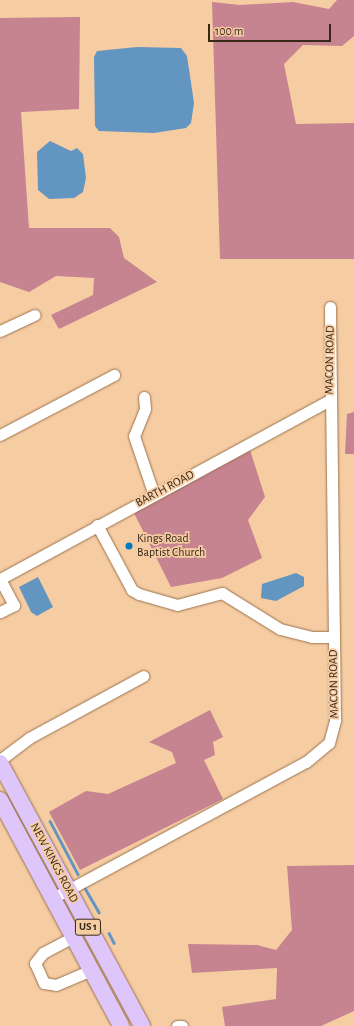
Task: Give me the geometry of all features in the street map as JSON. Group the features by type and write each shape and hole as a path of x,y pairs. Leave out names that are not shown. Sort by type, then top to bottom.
{"highway":[{"name":"NEW KINGS ROAD","path":"0,761 142,1026"},
{"name":"NEW KINGS ROAD","path":"0,800 121,1026"},
{"path":"83,954 114,993 132,1026"}],"street":[{"name":"MACON ROAD","path":"53,898 324,750 335,720 330,307"},
{"path":"0,331 34,314"},
{"path":"0,435 114,375"},
{"path":"144,397 145,409 134,436 154,495"},
{"name":"BARTH ROAD","path":"0,579 97,525 330,400"},
{"path":"97,525 132,590 162,604 177,605 222,593 280,629 312,637 333,637"},
{"path":"0,579 14,605 0,612"},
{"path":"0,761 29,738 143,676"},
{"path":"73,937 43,953 36,963 44,983 56,985 91,970"},
{"path":"177,1026 182,1026"}],"shaded area":[{"path":"337,0 354,0 354,36 342,46 303,45 284,64 296,124 354,123 354,259 220,259 212,2 240,5 293,2 329,9"},
{"path":"80,17 79,109 21,112 29,228 110,228 119,237 124,258 157,282 59,329 51,315 93,295 94,278 56,276 29,292 0,282 0,18"},
{"path":"354,412 354,454 345,454 347,414"},
{"path":"250,450 265,497 248,520 262,558 222,578 171,587 133,511"},
{"path":"210,710 223,737 213,742 215,755 204,760 223,799 80,870 49,812 86,791 108,794 176,763 172,752 149,742"},
{"path":"354,865 354,1011 321,1026 225,1026 222,1007 276,999 277,968 192,973 188,944 257,945 276,950 292,930 287,866"}],"water":[{"path":"137,47 181,48 187,56 194,103 191,123 186,128 154,133 99,131 95,126 94,57 97,51"},
{"path":"50,141 71,151 77,148 83,154 86,178 83,192 74,198 49,199 38,190 37,152"},
{"path":"296,573 304,577 304,586 276,601 261,598 262,584"},
{"path":"38,577 53,607 37,616 31,612 19,587"}],"waterway":[{"path":"50,821 78,874"},
{"path":"85,888 99,912"},
{"path":"109,933 114,943"}],"place":[{"name":"Kings Road Baptist Church","path":"129,546"}]}
